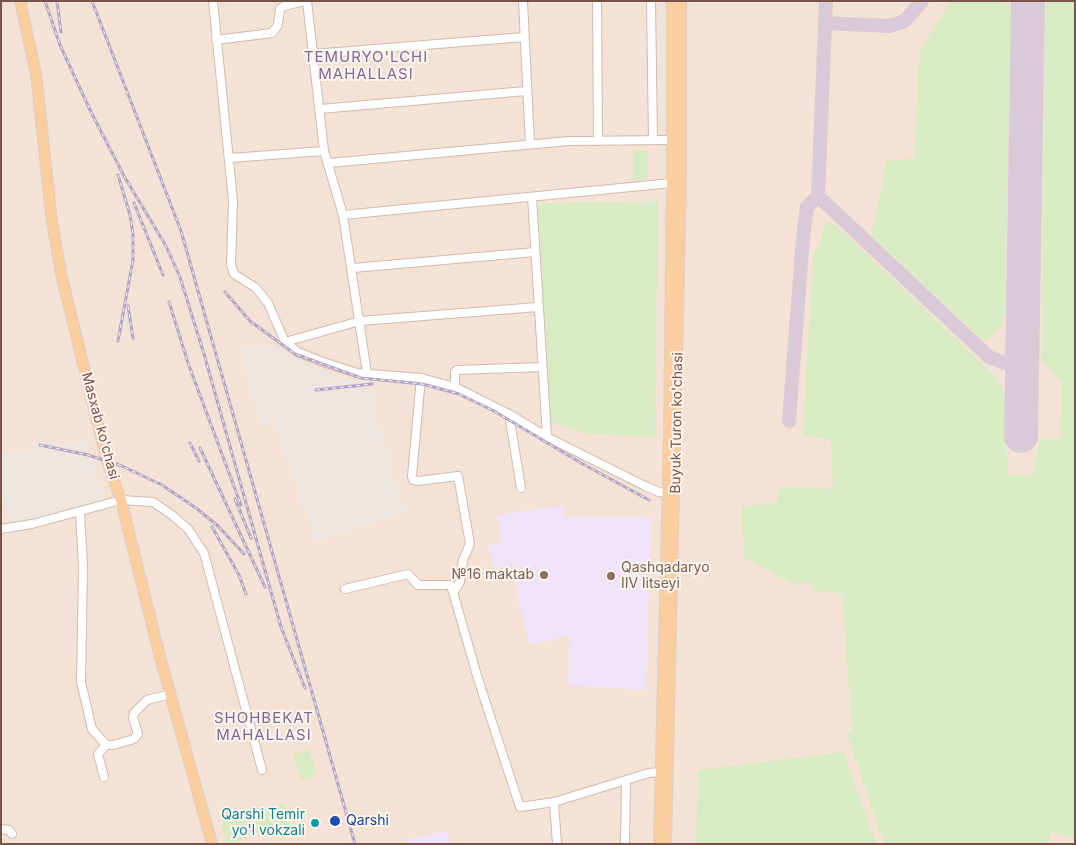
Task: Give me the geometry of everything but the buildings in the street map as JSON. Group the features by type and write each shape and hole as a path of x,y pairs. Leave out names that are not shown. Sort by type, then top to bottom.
{"main road":[{"name":"Masxab ko'chasi","path":"20,1 36,74 52,222 62,278 107,461 121,500 170,694 212,844"},
{"name":"Buyuk Turon ko'chasi","path":"666,844 671,493 672,1"},
{"name":"Buyuk Turon ko'chasi","path":"659,844 681,177 681,1"}],"street":[{"path":"213,1 230,158 233,201 230,249 234,274 256,288 268,304 285,342 298,352 357,373 421,378 455,387 509,414 547,437 654,490 671,493"},
{"path":"216,40 272,33 278,24 280,9 284,6 306,1 324,151 344,215 367,373"},
{"path":"523,1 530,144"},
{"path":"597,1 598,140"},
{"path":"651,1 653,140"},
{"path":"313,54 524,37"},
{"path":"320,109 526,90"},
{"path":"329,163 530,144 598,140 672,140"},
{"path":"230,158 324,151"},
{"path":"344,215 672,183"},
{"path":"532,197 541,367 547,437"},
{"path":"353,268 535,252"},
{"path":"285,342 360,321 538,307"},
{"path":"455,387 454,372 457,370 541,367"},
{"path":"421,378 412,476 413,480 418,481 458,476 470,544 463,560 460,582 454,591"},
{"path":"509,414 521,488"},
{"path":"1,529 32,524 121,500 153,502 188,529 204,553 262,770"},
{"path":"80,512 83,567 81,682 92,729 106,745 113,746 134,739 138,734 133,718 134,713 147,700 170,694"},
{"path":"345,589 399,574 408,574 418,585 451,585 478,679 520,807 554,802 626,780 661,772"},
{"path":"104,777 98,754 106,745"},
{"path":"625,844 626,780"},
{"path":"554,802 557,844"},
{"path":"1,829 9,830 12,834"}],"shaded area":[{"path":"1,1 1075,1 1075,844 1,844"},
{"path":"262,342 265,347 279,346 281,351 286,354 340,376 367,381 404,513 316,541 275,424 261,427 239,347"},
{"path":"86,438 102,502 29,520 9,522 1,496 1,451 34,451 34,441 67,443"},
{"name":"Qashqadaryo IIV litseyi","path":"562,506 564,517 651,517 646,690 568,685 570,635 530,645 517,595 520,594 514,576 517,574 514,563 495,569 488,546 502,541 497,515"},
{"path":"447,831 450,844 407,844 406,840"}],"green space":[{"path":"951,1 1003,1 1011,9 1005,315 998,331 987,340 982,339 871,236 887,161 914,158 920,50"},
{"path":"1046,1 1075,1 1075,839 1051,831 1048,844 884,844 847,734 852,729 842,596 833,591 816,592 811,583 793,584 744,557 742,506 777,503 778,487 833,489 831,440 803,435 813,252 818,249 825,221 836,225 997,378 1004,393 1008,475 1032,476 1040,439 1060,439 1062,382 1041,360"},
{"path":"633,150 648,150 648,179 633,180"},
{"path":"658,201 655,438 585,433 550,421 538,203"},
{"path":"309,749 316,775 301,780 293,755"},
{"path":"844,752 876,844 696,844 698,770"},
{"path":"284,803 293,833 280,837 271,807"},
{"path":"268,808 274,830 262,834 253,832 248,814"},
{"path":"245,815 250,833 244,839 227,844 221,822"}],"taxiway":[{"path":"789,421 803,238 807,207 818,196 826,1"},
{"path":"825,23 889,26 905,21 922,1"},
{"path":"1026,1 1028,5"},
{"path":"818,196 989,357 1005,363 1016,355 1023,342"}],"runway":[{"path":"1021,436 1028,1"}],"railway":[{"path":"45,1 60,45 91,112 124,176 166,246 180,277 204,354 281,627 305,688"},
{"path":"57,1 61,32"},
{"path":"92,1 181,231 355,844"},
{"path":"118,175 130,215 133,234 133,260 118,341"},
{"path":"134,203 163,275"},
{"path":"225,292 250,321 295,354 361,378 422,384 459,394 494,411 581,463 649,500"},
{"path":"169,302 188,363 241,505"},
{"path":"128,306 133,338"},
{"path":"316,390 372,384"},
{"path":"190,443 199,461"},
{"path":"40,445 88,455 122,466 162,485 196,508 218,526 244,554"},
{"path":"200,448 265,587"},
{"path":"235,499 251,538"},
{"path":"212,527 239,575 246,594"}],"place":[{"name":"№16 maktab","path":"544,575"},
{"name":"Qashqadaryo IIV litseyi","path":"611,576"},
{"name":"Qarshi","path":"335,821"},
{"name":"Qarshi Temir yo'l vokzali","path":"315,823"}],"district":[{"name":"TEMURYO'LCHI MAHALLASI","path":"366,66"},
{"name":"SHOHBEKAT MAHALLASI","path":"264,726"}]}
